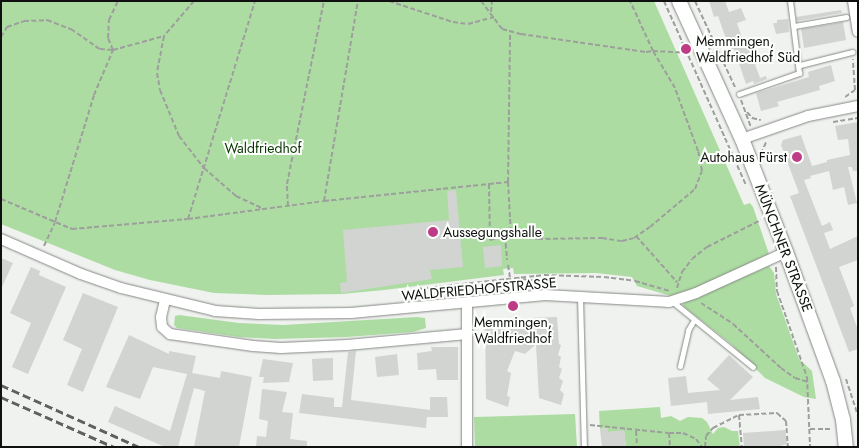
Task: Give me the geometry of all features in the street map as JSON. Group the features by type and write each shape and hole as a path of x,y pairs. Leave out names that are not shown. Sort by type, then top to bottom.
{"street":[{"name":"MÜNCHNER STRASSE","path":"679,1 742,139 764,219 833,381 843,420 846,447"},
{"path":"852,1 858,32"},
{"path":"742,139 808,116 858,106"},
{"name":"WALDFRIEDHOFSTRASSE","path":"1,239 81,274 165,300 215,311 298,315 351,313 467,303 520,296 580,296 672,302 780,255"},
{"path":"165,300 161,317 162,327 170,334 253,346 281,348 347,345 467,334"},
{"path":"467,303 468,447"}],"lane":[{"path":"738,94 799,73 800,65 790,1"},
{"path":"794,26 846,17"},
{"path":"800,65 852,52"},
{"path":"580,296 584,447"},
{"path":"672,302 753,368"},
{"path":"680,366 688,330 694,320"}],"path":[{"path":"42,250 55,222 94,96 113,50 108,38 109,20 118,1"},
{"path":"194,1 164,36 157,73 160,90 179,136 204,168 217,182 236,196 264,209"},
{"path":"188,219 255,1"},
{"path":"288,206 287,184 324,1"},
{"path":"324,201 358,1"},
{"path":"389,1 454,22 468,24 494,17"},
{"path":"482,1 502,29 646,52 653,50 688,53"},
{"path":"491,12 492,1"},
{"path":"489,184 490,240 511,236 538,239 602,238 622,241 636,236 675,208 695,189 702,171 698,151 674,88 653,50 630,1"},
{"path":"664,1 749,194"},
{"path":"1,37 7,27 24,21 47,20 71,29 100,49 113,50 164,36"},
{"path":"510,31 508,182 511,236"},
{"path":"830,121 837,122 858,118"},
{"path":"762,158 762,147 770,138"},
{"path":"1,199 72,229 188,219 324,201 508,182"},
{"path":"764,219 707,247 692,259 677,282 677,288 733,324 781,368 795,378 808,382"},
{"path":"505,236 508,260"},
{"path":"636,236 677,282"},
{"path":"780,255 776,268 777,290 808,382 810,443 812,447"},
{"path":"508,265 510,278"},
{"path":"404,298 417,289 544,275 604,277 641,282 688,296"},
{"path":"510,278 544,282"},
{"path":"704,447 706,436 713,428 739,415 777,413 786,421 788,447"},
{"path":"739,415 742,447"},
{"path":"583,425 636,431 683,433 696,439 704,447"},
{"path":"636,431 636,447"},
{"path":"669,433 670,447"}],"green space":[{"name":"Waldfriedhof","path":"1,1 654,1 744,205 750,203 753,207 769,254 703,285 671,296 637,286 632,277 596,273 514,274 513,268 503,269 504,275 384,290 342,294 267,295 214,293 150,280 115,270 1,224"},
{"path":"769,266 774,273 776,294 799,359 812,371 816,399 804,397 765,378 730,343 683,306 684,303"},
{"path":"175,316 239,323 283,325 417,317 425,318 426,328 413,332 346,337 275,339 239,337 177,328 174,325"},
{"path":"660,407 661,418 671,416 680,421 688,417 702,418 707,422 713,434 718,428 724,427 732,431 738,431 740,447 626,447 624,431 608,432 608,428 600,429 599,411"},
{"path":"575,414 577,447 475,447 474,417"}],"building":[{"path":"709,1 725,1 729,12 741,8 746,20 737,23 744,44 750,50 760,78 766,76 767,79 754,84 753,81 746,84 734,49 730,50 718,16 714,17"},
{"path":"841,10 842,13 797,21 796,17"},
{"path":"788,19 789,32 776,34 773,23 777,23 777,20"},
{"path":"843,22 846,40 804,48 801,29"},
{"path":"831,65 835,81 819,86 820,90 777,102 779,106 761,111 756,93 809,77 808,72"},
{"path":"858,122 858,171 853,171 852,167 848,167 857,203 848,205 844,187 833,190 829,171 810,176 811,178 804,180 822,226 830,222 833,230 824,233 830,249 858,236 858,260 839,267 854,306 850,308 858,330 858,349 849,352 790,196 799,193 781,145 783,140 801,135 812,166 827,162 827,160 850,155 848,139 838,140 835,126"},
{"path":"456,190 463,267 430,270 432,279 341,293 340,283 347,282 343,230 449,220 447,191"},
{"path":"501,245 502,266 485,268 483,247"},
{"path":"1,258 13,263 1,289"},
{"path":"31,267 40,271 39,275 66,287 28,374 12,367 31,323 10,313"},
{"path":"83,293 118,307 83,392 67,385 82,349 63,340"},
{"path":"557,317 559,344 561,345 558,355 561,357 559,367 562,369 559,378 563,381 560,390 564,394 561,405 539,398 536,344 525,354 515,351 507,371 511,373 507,396 510,397 508,407 486,399 485,321 512,319 513,325 530,324 530,318"},
{"path":"129,335 169,354 169,351 196,356 192,373 220,378 221,371 252,377 239,447 194,447 205,391 194,388 178,447 165,447 108,422 115,406 170,431 187,374 153,367 140,399 106,387"},
{"path":"431,347 458,347 458,380 437,380 436,369 418,370 417,353 432,351"},
{"path":"356,351 351,400 430,410 430,397 447,397 448,417 427,417 426,428 299,413 302,394 334,398 334,407 342,407 348,352"},
{"path":"397,354 399,375 377,377 375,357"},
{"path":"729,355 753,377 730,400 758,397 760,409 708,414 707,402 671,406 668,378 686,376 688,393 720,390 707,379"},
{"path":"333,358 333,380 313,381 312,359"},
{"path":"263,359 293,363 289,382 263,383 264,377 259,377"},
{"path":"262,389 287,392 282,412 293,413 290,439 307,441 307,447 256,447 257,436 266,437 268,421 259,419"},
{"path":"608,428 608,432 624,430 626,447 602,447 600,429"},
{"path":"785,430 787,444 776,447 744,447 743,433"}],"railway":[{"path":"1,385 139,447"},
{"path":"1,397 114,447"}],"place":[{"name":"Memmingen, Waldfriedhof Süd","path":"686,49"},
{"name":"Autohaus Fürst","path":"797,157"},
{"name":"Aussegungshalle","path":"433,232"},
{"name":"Memmingen, Waldfriedhof","path":"513,306"}]}
